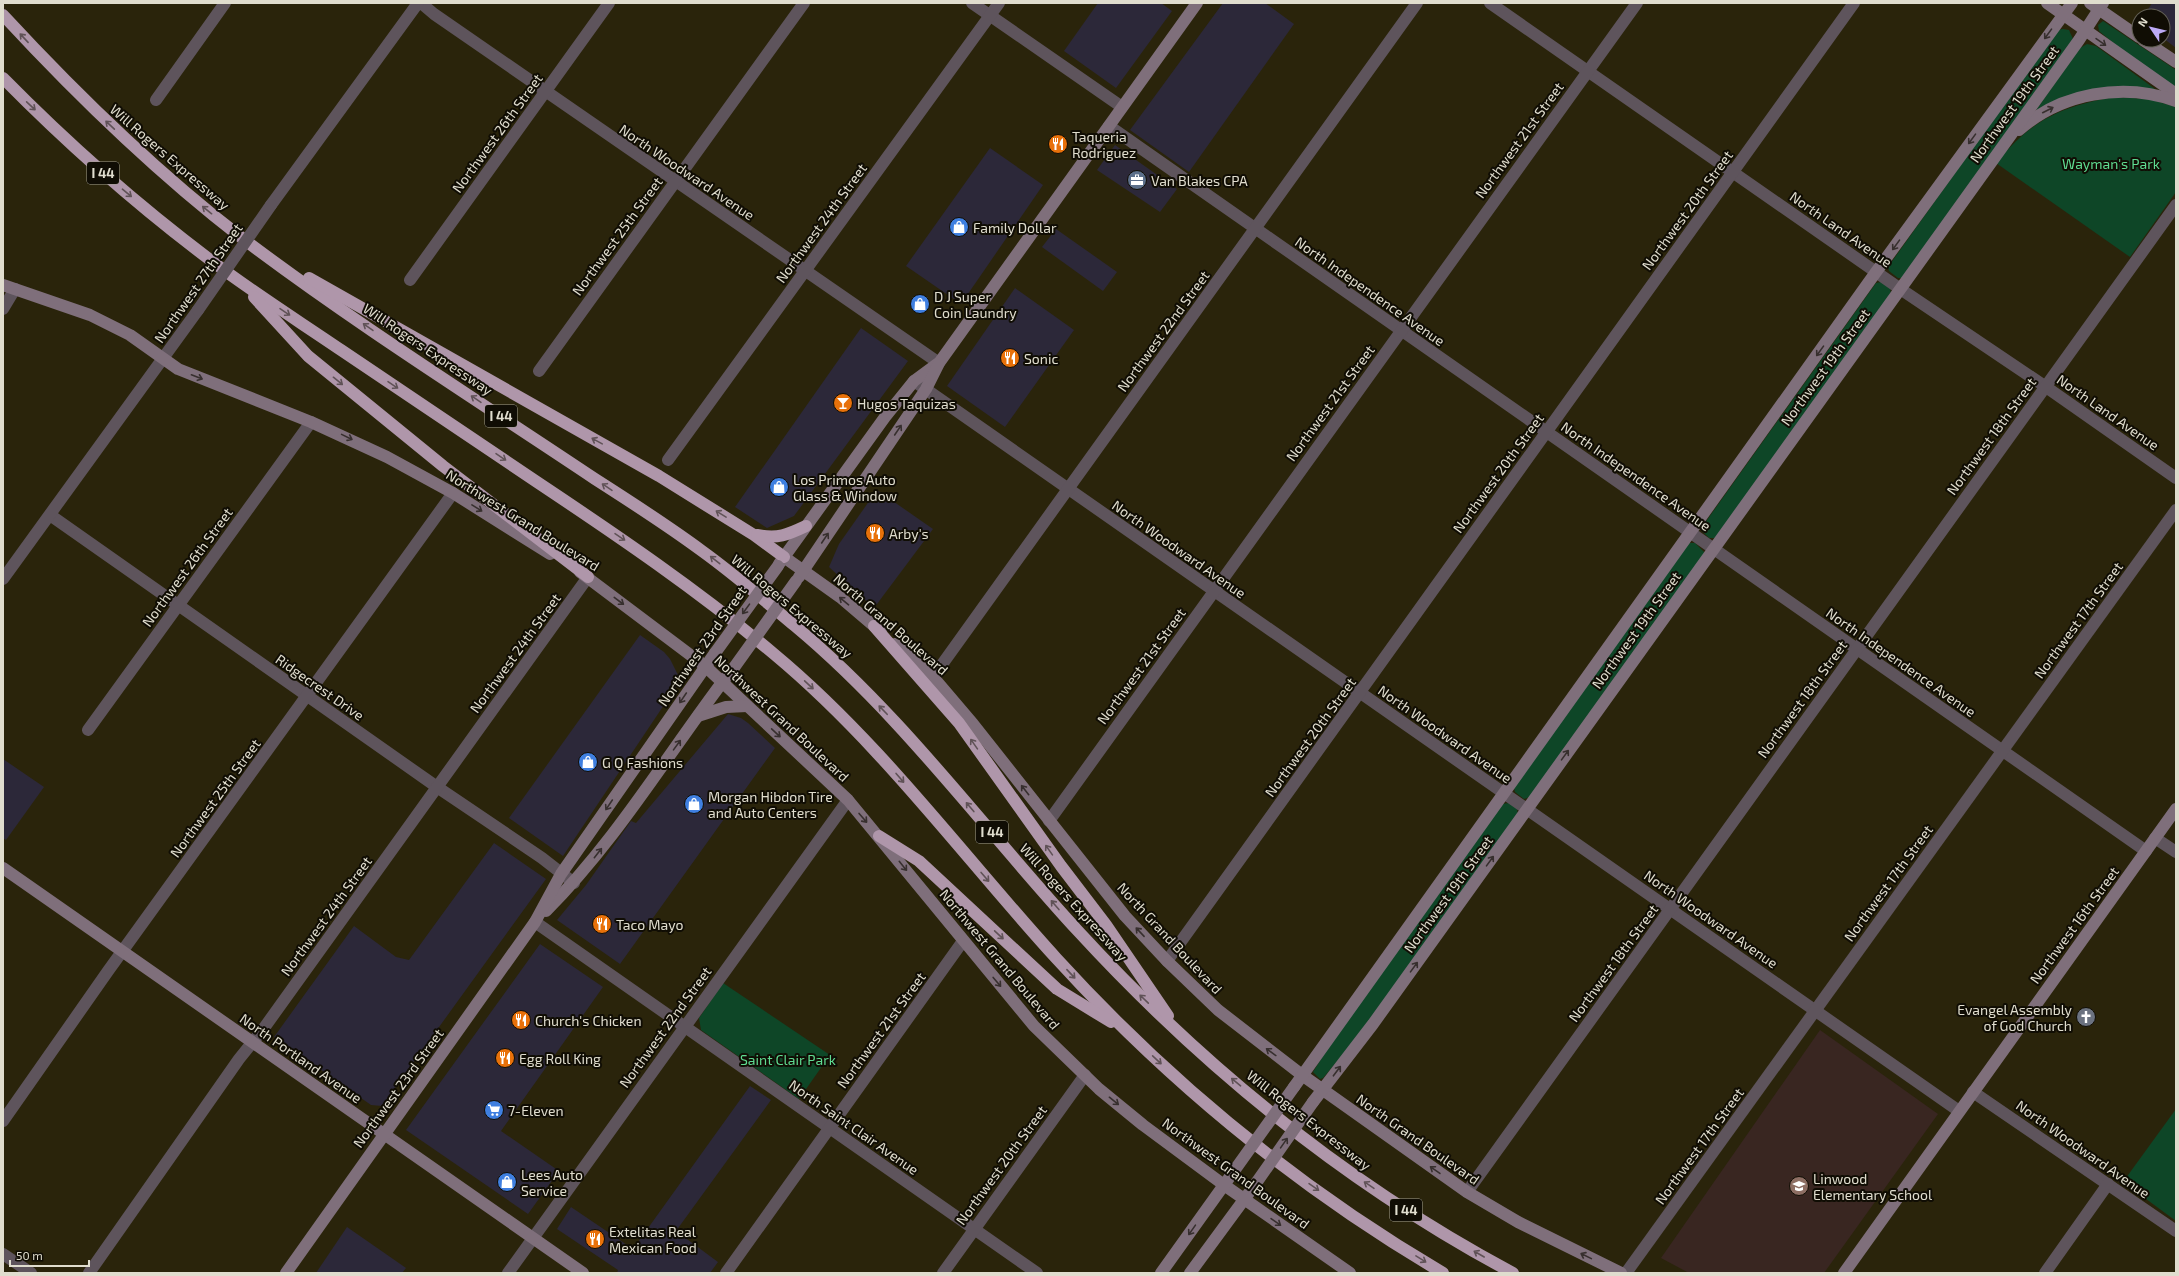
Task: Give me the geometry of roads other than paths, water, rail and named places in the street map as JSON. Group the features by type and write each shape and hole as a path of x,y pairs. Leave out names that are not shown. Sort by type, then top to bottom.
{"highway":[{"name":"Will Rogers Expressway","path":"3,15 85,102 144,158 255,248 372,330 702,551 800,630 846,672 910,738 1074,927 1109,965 1182,1036 1266,1108 1352,1172 1402,1207 1513,1273"},
{"name":"I 44","path":"3,78 110,179 152,214 241,283 680,579 780,659 827,702 885,762 1055,958 1129,1033 1214,1111 1282,1164 1382,1235 1443,1273"},
{"path":"255,248 660,476 754,535 781,562"},
{"path":"241,283 308,356 443,466 588,577"},
{"path":"754,535 772,538 781,537 806,526"},
{"path":"874,626 959,723 1061,866 1106,925 1182,1036"},
{"path":"879,836 919,861 1058,989 1129,1033"}],"main road":[{"name":"Northwest 23rd Street","path":"535,922 574,883 615,831 733,669 796,581 926,390 938,363 1197,3"},
{"path":"2047,3 2176,94"},
{"name":"Northwest 19th Street","path":"1161,1273 1503,792 1876,272 2072,3"},
{"path":"2097,5 2131,31"},
{"name":"Northwest 19th Street","path":"1190,1273 1527,809 1899,288 2006,141 2085,30 2097,5"},
{"path":"2156,48 2176,62"},
{"path":"2006,141 2038,115 2073,99 2094,95 2130,92 2176,101"},
{"name":"Northwest Grand Boulevard","path":"3,285 90,315 130,335 147,346 162,360 178,369 311,422 387,457 453,493 588,577 705,666 848,800 1034,1026 1085,1075 1143,1125 1244,1200 1350,1273"},
{"name":"Northwest 23rd Street","path":"286,1273 383,1134 535,922 562,874 705,666 885,417 914,381 938,363"},
{"name":"North Grand Boulevard","path":"781,562 803,570 874,626 933,677 973,724 1125,916 1167,961 1218,1010 1302,1075 1467,1192 1518,1222 1621,1273"},
{"path":"698,716 726,707 747,706"},
{"name":"Northwest 16th Street","path":"1844,1273 2176,809"},
{"name":"North Portland Avenue","path":"3,868 583,1273"}],"street":[{"path":"156,100 225,3"},
{"name":"Northwest 27th Street","path":"3,579 418,3"},
{"name":"North Woodward Avenue","path":"421,3 434,14 544,92 938,363"},
{"name":"Northwest 26th Street","path":"410,280 609,3"},
{"name":"Northwest 25th Street","path":"539,370 804,3"},
{"path":"972,3 1122,107"},
{"name":"Northwest 24th Street","path":"668,460 806,271 998,3"},
{"name":"Northwest 22nd Street","path":"933,677 1418,3"},
{"name":"North Land Avenue","path":"1490,3 1899,288 2046,387 2176,478"},
{"name":"Northwest 21st Street","path":"1049,821 1637,3"},
{"name":"Northwest 20th Street","path":"1167,961 1854,3"},
{"name":"North Independence Avenue","path":"1109,126 1400,332 1713,548 2146,851"},
{"name":"Northwest 18th Street","path":"1467,1192 2176,205"},
{"path":"3,309 15,289"},
{"name":"North Woodward Avenue","path":"914,381 1959,1111"},
{"name":"Northwest 26th Street","path":"88,730 311,422"},
{"name":"Northwest 25th Street","path":"3,1121 122,952 453,493"},
{"name":"Northwest 17th Street","path":"1626,1273 2176,510"},
{"name":"Ridgecrest Drive","path":"50,515 437,787 542,858 574,883"},
{"name":"Northwest 24th Street","path":"89,1273 253,1042 588,577"},
{"name":"Northwest 22nd Street","path":"508,1273 684,1026 848,800"},
{"path":"2155,838 2176,852"},
{"name":"North Saint Clair Avenue","path":"535,922 1037,1273"},
{"name":"Northwest 21st Street","path":"726,1273 963,941"},
{"name":"Northwest 20th Street","path":"943,1273 1085,1075"},
{"name":"North Woodward Avenue","path":"1973,1092 2176,1230"},
{"path":"2045,1273 2108,1184"},
{"path":"3,1254 31,1273"}],"place":[{"name":"Taqueria Rodriguez","path":"1058,144"},
{"name":"Van Blakes CPA","path":"1137,180"},
{"name":"Family Dollar","path":"959,227"},
{"name":"D J Super Coin Laundry","path":"920,304"},
{"name":"Sonic","path":"1010,358"},
{"name":"Hugos Taquizas","path":"843,403"},
{"name":"Los Primos Auto Glass & Window","path":"779,487"},
{"name":"Arby's","path":"875,533"},
{"name":"G Q Fashions","path":"588,762"},
{"name":"Morgan Hibdon Tire and Auto Centers","path":"694,804"},
{"name":"Taco Mayo","path":"602,924"},
{"name":"Evangel Assembly of God Church","path":"2086,1017"},
{"name":"Church's Chicken","path":"521,1020"},
{"name":"Egg Roll King","path":"505,1058"},
{"name":"7-Eleven","path":"494,1110"},
{"name":"Lees Auto Service","path":"507,1182"},
{"name":"Linwood Elementary School","path":"1799,1186"},
{"name":"Extelitas Real Mexican Food","path":"595,1239"}],"park label":[{"name":"Wayman's Park","path":"2111,163"},
{"name":"Saint Clair Park","path":"788,1059"}]}
